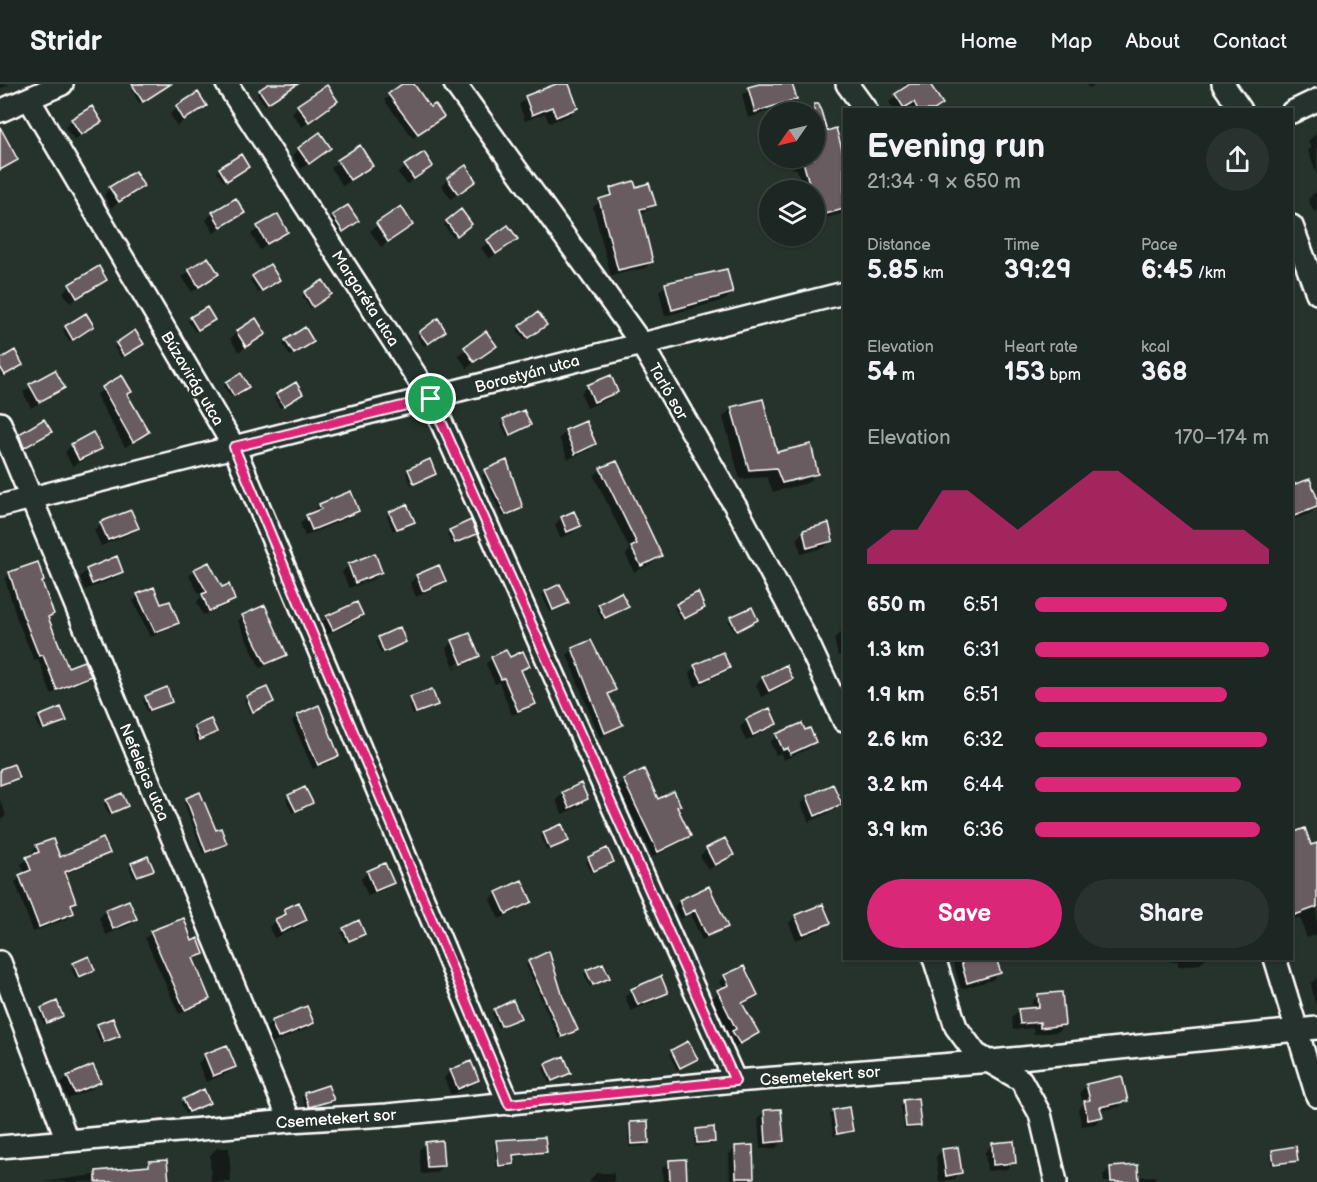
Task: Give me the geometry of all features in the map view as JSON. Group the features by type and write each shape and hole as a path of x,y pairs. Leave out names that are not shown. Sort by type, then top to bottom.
{"street":[{"path":"0,111 62,84"},
{"name":"Margaréta utca","path":"227,84 431,399 735,1081"},
{"name":"Tarló sor","path":"455,84 641,343 741,516 808,643 843,719"},
{"path":"847,84 865,108"},
{"path":"1223,84 1240,108"},
{"name":"Búzavirág utca","path":"28,99 234,447 509,1104"},
{"path":"1293,112 1317,100"},
{"path":"1293,229 1317,293"},
{"name":"Borostyán utca","path":"0,506 843,293"},
{"name":"Nefelejcs utca","path":"0,423 290,1121"},
{"path":"935,960 956,1027 976,1054 993,1061 1021,1080 1040,1114 1056,1182"},
{"path":"1276,960 1307,1030 1317,1096"},
{"path":"0,962 67,1140"},
{"name":"Csemetekert sor","path":"0,1148 67,1140 509,1104 735,1081 993,1061 1307,1030"}],"building":[{"path":"132,84 171,84 143,102"},
{"path":"268,84 298,84 268,103 259,90"},
{"path":"402,84 414,84 430,107 435,104 444,117 418,134 388,94"},
{"path":"556,84 569,84 578,108 556,117 552,107 532,115 525,96"},
{"path":"759,84 792,84 797,99 787,102 759,102 759,111 755,112 748,87"},
{"path":"910,84 930,84 943,104 937,108 917,108 914,102 904,108 895,94"},
{"path":"327,85 338,101 309,122 297,105"},
{"path":"198,92 207,106 184,120 176,106"},
{"path":"92,106 102,122 81,135 71,119"},
{"path":"825,124 827,131 836,128 843,152 843,209 825,214 825,180 808,180 805,168 825,168"},
{"path":"0,127 18,160 0,170"},
{"path":"320,132 331,148 309,164 298,148"},
{"path":"360,145 373,166 350,180 337,160"},
{"path":"424,152 433,166 414,179 404,165"},
{"path":"241,154 249,167 227,181 219,168"},
{"path":"466,165 476,181 458,194 447,178"},
{"path":"135,171 144,186 119,202 109,187"},
{"path":"634,181 636,187 649,183 656,205 640,209 653,262 618,270 599,199 612,195 610,188"},
{"path":"236,198 245,213 221,227 212,212"},
{"path":"348,205 359,221 343,232 332,215"},
{"path":"401,206 413,225 388,242 376,223"},
{"path":"461,209 472,224 457,236 446,221"},
{"path":"278,214 288,232 267,244 257,226"},
{"path":"508,225 518,239 496,254 487,240"},
{"path":"208,257 219,274 199,287 188,269"},
{"path":"270,264 280,280 262,291 252,276"},
{"path":"99,266 107,280 77,298 69,284"},
{"path":"727,269 733,293 672,310 665,283"},
{"path":"323,280 332,294 313,307 304,292"},
{"path":"207,307 215,320 198,330 190,317"},
{"path":"538,312 547,325 528,338 519,326"},
{"path":"86,313 94,326 73,340 65,326"},
{"path":"256,318 266,334 246,347 236,331"},
{"path":"438,318 446,331 428,344 419,332"},
{"path":"305,327 314,342 294,354 285,340"},
{"path":"135,330 144,344 124,356 116,343"},
{"path":"486,331 497,346 474,362 464,347"},
{"path":"15,350 23,365 5,375 0,367 0,359"},
{"path":"55,370 65,388 39,402 29,384"},
{"path":"241,373 249,387 234,396 226,382"},
{"path":"122,375 132,392 127,394 149,432 133,442 102,387"},
{"path":"611,375 618,392 594,402 587,385"},
{"path":"296,382 303,394 284,406 276,394"},
{"path":"763,399 777,452 811,444 818,474 782,483 776,468 749,470 731,407"},
{"path":"524,410 531,425 510,435 503,419"},
{"path":"44,419 52,432 24,448 19,434"},
{"path":"586,421 596,444 575,454 565,430"},
{"path":"93,432 102,449 79,460 71,444"},
{"path":"430,459 436,474 414,484 408,469"},
{"path":"507,460 523,508 506,515 484,470"},
{"path":"617,461 662,556 641,566 631,547 637,544 600,468"},
{"path":"1310,479 1317,498 1317,507 1293,517 1293,485"},
{"path":"351,491 359,511 312,530 306,515 321,509 319,504"},
{"path":"407,504 415,522 397,529 389,512"},
{"path":"131,510 139,528 108,540 100,522"},
{"path":"574,511 581,526 567,532 561,517"},
{"path":"471,520 477,534 455,543 449,530"},
{"path":"829,523 833,541 807,548 803,530"},
{"path":"375,553 382,572 355,583 348,564"},
{"path":"117,556 123,572 92,584 86,569"},
{"path":"38,562 44,581 42,582 54,614 48,617 68,667 84,661 91,676 57,690 43,655 39,656 9,572"},
{"path":"209,562 222,587 229,584 235,600 209,611 202,594 207,592 194,569"},
{"path":"439,565 446,581 423,591 416,575"},
{"path":"560,584 569,603 553,610 545,591"},
{"path":"154,587 161,604 170,601 179,623 155,632 137,594"},
{"path":"621,592 629,607 605,618 598,604"},
{"path":"698,592 705,608 684,619 676,604"},
{"path":"357,602 363,615 333,630 326,616"},
{"path":"265,605 287,655 266,664 242,615"},
{"path":"752,607 758,620 737,631 730,617"},
{"path":"400,627 406,642 384,652 378,637"},
{"path":"470,633 480,656 462,664 452,640"},
{"path":"591,640 616,690 608,694 623,725 605,733 572,648"},
{"path":"506,650 510,657 523,651 530,666 521,670 536,704 518,711 504,678 501,679 491,657"},
{"path":"723,652 730,668 702,681 694,665"},
{"path":"786,665 793,679 769,691 762,677"},
{"path":"167,687 172,702 150,710 145,696"},
{"path":"267,687 274,702 253,712 246,696"},
{"path":"432,689 438,705 416,713 410,697"},
{"path":"319,705 339,756 318,765 297,715"},
{"path":"61,707 67,721 44,729 39,716"},
{"path":"770,708 777,724 753,735 746,719"},
{"path":"211,719 217,732 200,740 194,726"},
{"path":"802,723 805,730 810,728 816,742 790,754 788,748 783,750 776,734"},
{"path":"14,764 19,778 0,785 0,769"},
{"path":"644,769 658,799 674,791 681,806 677,807 691,836 658,852 623,779"},
{"path":"581,783 588,799 569,808 562,792"},
{"path":"833,784 842,804 815,816 807,796"},
{"path":"305,787 313,803 296,811 288,795"},
{"path":"200,792 216,830 221,828 227,844 206,852 186,798"},
{"path":"122,793 128,806 112,813 106,800"},
{"path":"562,824 569,841 550,849 543,832"},
{"path":"1305,828 1311,845 1317,843 1317,907 1295,915 1293,908 1293,833"},
{"path":"103,838 110,853 65,872 76,902 71,904 74,913 39,927 19,875 31,870 26,857 39,852 36,845 53,839 60,857"},
{"path":"725,838 734,855 715,865 706,848"},
{"path":"607,848 614,862 594,871 588,857"},
{"path":"148,856 154,870 137,876 131,863"},
{"path":"385,863 394,883 375,891 367,871"},
{"path":"522,880 532,902 506,914 496,892"},
{"path":"709,886 728,927 707,936 695,910 685,915 679,900"},
{"path":"129,900 137,919 113,929 105,910"},
{"path":"299,902 307,920 281,932 275,919 286,914 284,909"},
{"path":"823,904 831,923 803,934 795,915"},
{"path":"184,918 192,941 198,938 204,954 193,958 210,999 185,1010 150,931"},
{"path":"359,920 365,934 349,941 343,928"},
{"path":"549,951 563,997 578,1030 562,1037 528,961"},
{"path":"89,956 95,970 79,977 73,963"},
{"path":"961,960 997,960 1001,973 967,983"},
{"path":"603,963 610,978 593,985 586,970"},
{"path":"744,966 758,995 742,1003 759,1033 740,1044 732,1031 736,1029 717,990 729,985 724,975"},
{"path":"661,976 668,993 638,1005 631,989"},
{"path":"1062,992 1065,1025 1040,1028 1040,1022 1020,1024 1018,1009 1039,1007 1038,994"},
{"path":"513,1000 521,1018 501,1026 494,1009"},
{"path":"57,1001 63,1016 47,1023 41,1008"},
{"path":"307,1006 314,1023 278,1038 271,1021"},
{"path":"113,1018 120,1036 104,1042 97,1024"},
{"path":"688,1041 698,1059 680,1068 671,1050"},
{"path":"227,1045 236,1067 213,1076 204,1054"},
{"path":"564,1056 571,1073 552,1081 545,1064"},
{"path":"471,1061 479,1080 458,1089 450,1070"},
{"path":"93,1065 101,1082 75,1093 67,1076"},
{"path":"1122,1076 1128,1101 1100,1107 1103,1117 1088,1120 1084,1101 1090,1100 1086,1084"},
{"path":"328,1085 334,1100 309,1107 304,1093"},
{"path":"204,1089 210,1103 189,1112 183,1099"},
{"path":"918,1098 921,1126 906,1127 903,1100"},
{"path":"849,1107 853,1131 837,1134 833,1110"},
{"path":"781,1109 784,1141 766,1143 764,1110"},
{"path":"648,1121 649,1143 631,1144 630,1122"},
{"path":"714,1127 715,1142 697,1143 696,1129"},
{"path":"545,1137 547,1152 513,1155 514,1164 499,1166 496,1140"},
{"path":"442,1140 444,1166 427,1167 425,1142"},
{"path":"1014,1141 1016,1163 993,1165 992,1143"},
{"path":"753,1145 754,1178 736,1178 735,1146"},
{"path":"1296,1146 1298,1161 1274,1164 1272,1150"},
{"path":"958,1147 962,1173 946,1176 942,1149"},
{"path":"686,1159 687,1182 670,1182 669,1160"},
{"path":"167,1160 169,1182 96,1182 96,1171 149,1166 149,1161"},
{"path":"1138,1165 1139,1182 1111,1182 1110,1167"}],"route":[{"path":"431,399 735,1081 509,1104 234,447 431,399"}]}
